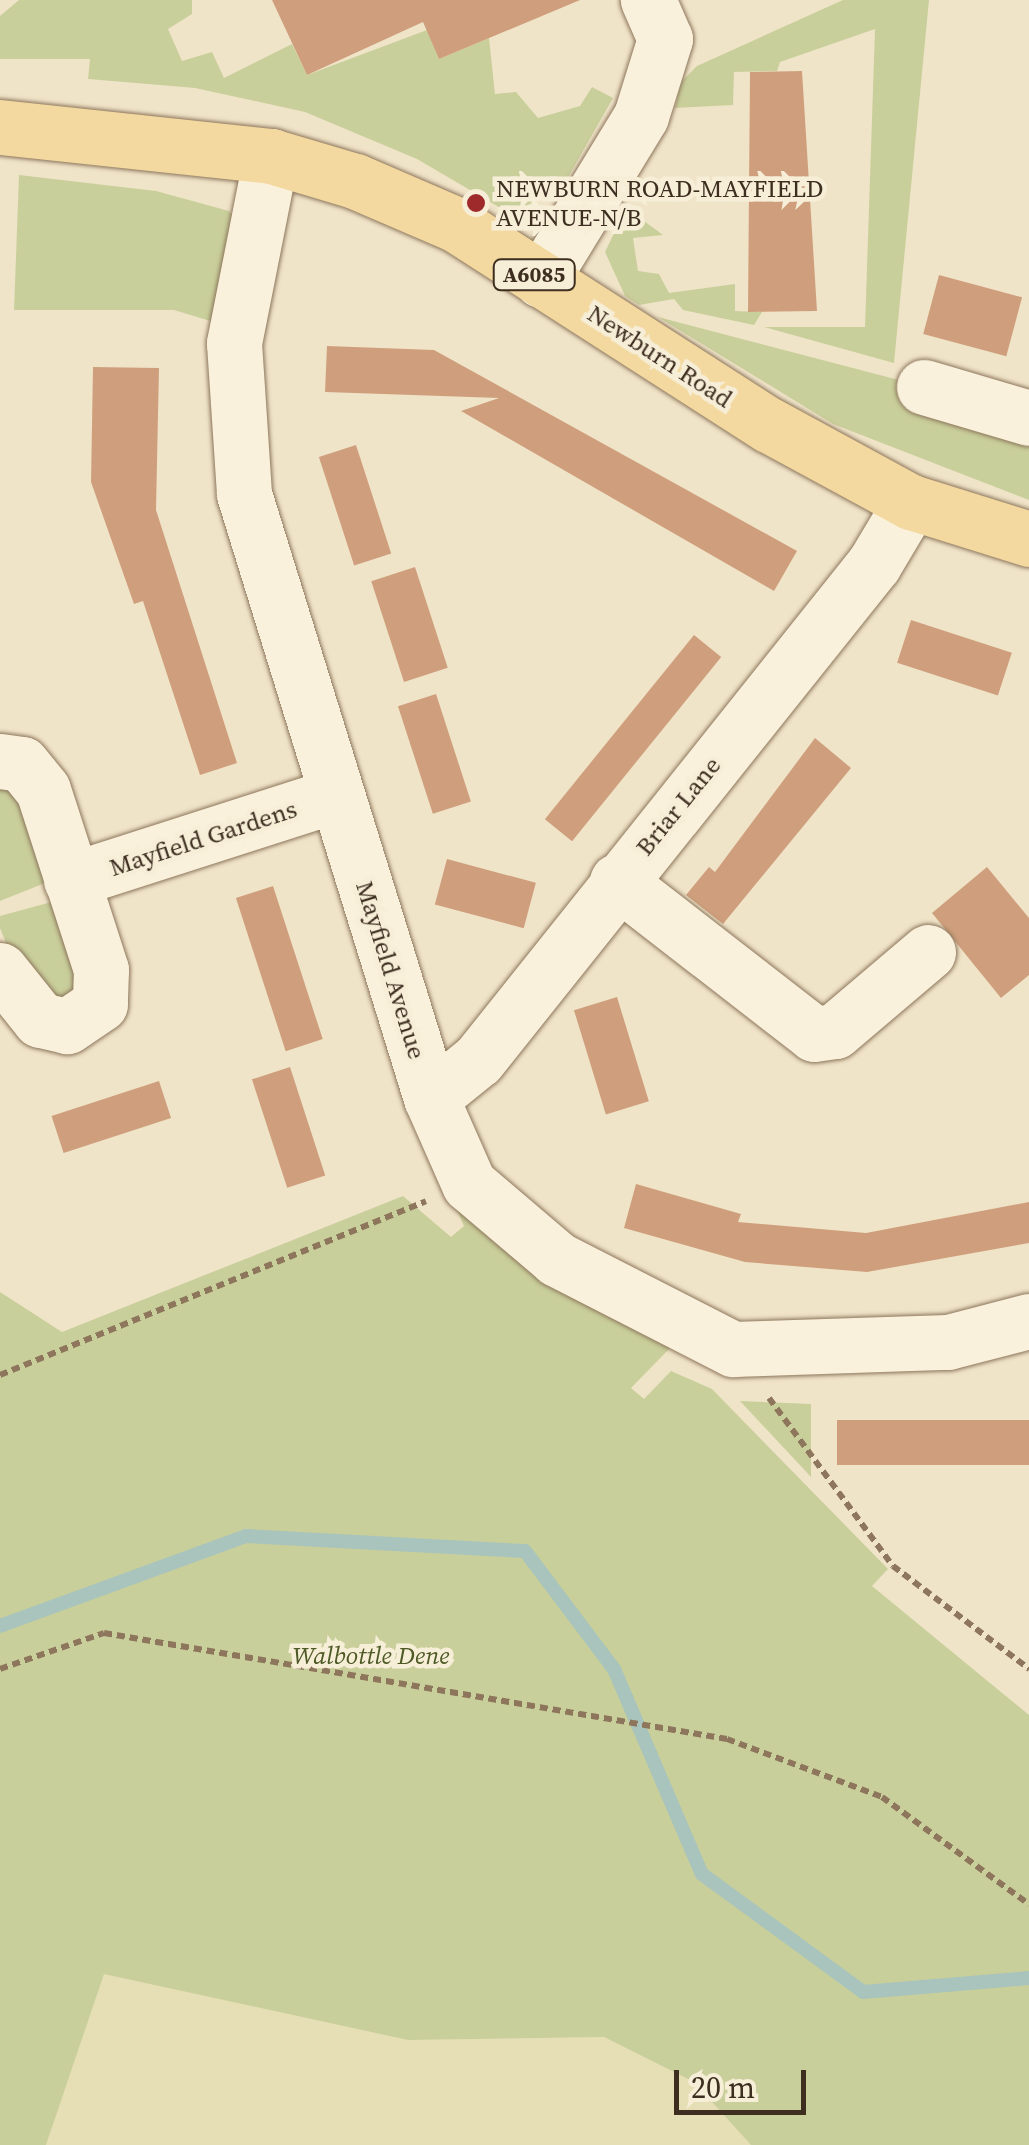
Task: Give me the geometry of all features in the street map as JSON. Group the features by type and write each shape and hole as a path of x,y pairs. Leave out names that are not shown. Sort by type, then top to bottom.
{"main road":[{"name":"Newburn Road","path":"0,126 271,156 457,225 769,426 911,502 1029,538"}],"street":[{"path":"541,280 641,116 665,40 648,0"},
{"name":"Mayfield Avenue","path":"271,156 234,343 235,444 336,795 431,1098 469,1184 557,1259 733,1349 948,1342 1029,1321"},
{"path":"924,387 1029,418"},
{"name":"Briar Lane","path":"431,1098 478,1060 617,881 874,564 911,502"},
{"path":"0,761 36,775 101,970 100,1004 66,1026 40,1020 0,970"},
{"name":"Mayfield Gardens","path":"71,880 336,795"},
{"path":"617,881 814,1034 835,1031 928,952"}],"path":[{"path":"0,1375 469,1184"},
{"path":"733,1349 893,1566 1029,1669"},
{"path":"0,1669 104,1632 726,1739 882,1797 1029,1904"}],"shaded area":[{"path":"104,1973 408,2040 604,2037 694,2082 751,2145 46,2145"}],"green space":[{"path":"19,0 192,0 192,14 168,29 182,61 212,52 224,78 292,44 307,75 427,30 439,59 489,38 495,94 516,92 538,118 580,106 592,87 613,98 563,186 511,214 417,159 305,112 195,88 88,79 90,59 0,59 0,16"},
{"path":"843,0 929,0 894,363 764,327 865,327 875,29 780,62 777,71 734,72 733,105 675,108 681,82 697,66"},
{"path":"19,175 156,191 229,211 238,222 217,323 174,310 14,310"},
{"path":"636,215 663,235 633,238 638,271 659,274 669,293 735,284 735,311 762,312 754,325 683,310 674,299 639,305 625,296 605,252 621,219 631,223"},
{"path":"658,317 918,385 1029,436 1029,500 833,424"},
{"path":"0,787 19,790 50,881 0,901"},
{"path":"55,901 82,989 63,1009 10,953 0,928 0,916"},
{"name":"Walbottle Dene","path":"403,1196 451,1237 464,1226 456,1208 582,1303 674,1344 631,1388 644,1399 671,1371 712,1389 888,1569 872,1586 1029,1715 1029,2145 751,2145 694,2082 604,2037 408,2040 104,1974 46,2145 0,2145 0,1292 62,1332"},
{"path":"740,1401 811,1404 811,1477"}],"building":[{"path":"272,0 580,0 439,59 423,22 307,75"},
{"path":"802,71 817,311 748,312 750,72"},
{"path":"939,275 1022,297 1006,356 923,334"},
{"path":"327,346 434,350 797,551 774,591 461,411 499,398 325,392"},
{"path":"93,367 159,368 156,510 237,763 200,775 143,601 134,604 91,482"},
{"path":"356,445 391,553 354,565 319,457"},
{"path":"415,567 448,668 404,682 371,581"},
{"path":"911,620 1012,653 998,696 897,663"},
{"path":"694,635 721,657 572,841 545,819"},
{"path":"436,694 471,801 433,814 398,706"},
{"path":"815,738 851,768 723,924 686,895 709,867 715,872"},
{"path":"447,859 536,883 524,928 435,904"},
{"path":"987,867 1029,918 1029,975 1001,998 932,913"},
{"path":"273,886 323,1039 286,1051 236,898"},
{"path":"617,997 649,1101 606,1114 574,1010"},
{"path":"290,1067 325,1175 287,1188 252,1079"},
{"path":"159,1081 171,1118 64,1153 52,1116"},
{"path":"636,1184 741,1214 738,1222 866,1233 1029,1202 1029,1243 867,1272 745,1262 624,1228"},
{"path":"837,1420 1029,1420 1029,1465 837,1465"}],"waterway":[{"path":"0,1626 246,1536 525,1551 614,1669 702,1874 863,1992 1029,1978"}],"place":[{"name":"NEWBURN ROAD-MAYFIELD AVENUE-N/B","path":"476,203"}]}
